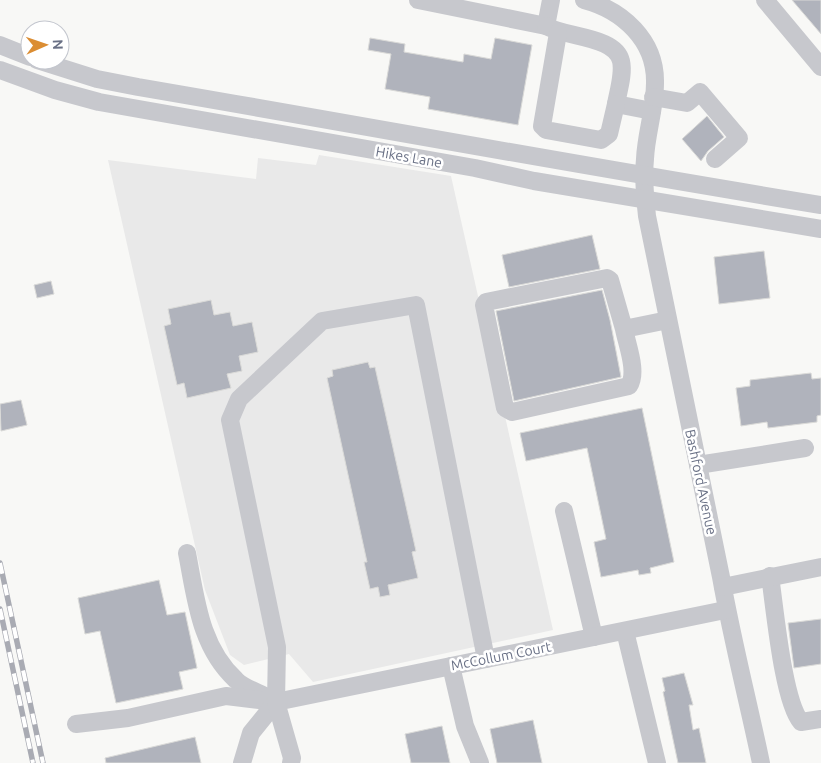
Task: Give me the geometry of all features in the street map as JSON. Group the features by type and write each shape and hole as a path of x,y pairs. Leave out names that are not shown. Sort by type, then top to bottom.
{"street":[{"path":"418,0 552,29 606,43 615,50 621,61 616,104 609,134 601,140 546,130 542,126 552,29 551,0"},
{"name":"Bashford Avenue","path":"584,0 611,9 638,32 645,44 654,69 653,104 644,159 645,200 723,587 726,610 736,646 761,763"},
{"path":"765,0 821,68"},
{"path":"0,45 20,54"},
{"name":"Hikes Lane","path":"0,70 55,90 99,102 645,200 821,229"},
{"name":"Hikes Lane","path":"69,70 97,79 138,87 821,205"},
{"path":"616,104 687,102 700,92 739,138 715,159"},
{"path":"607,278 610,280 624,329 631,363 632,381 629,386 512,412 505,408 484,305 486,302 607,278"},
{"path":"291,763 292,758 276,702 277,647 230,420 239,399 322,321 416,306 486,659"},
{"path":"624,329 668,320"},
{"path":"698,465 805,448"},
{"path":"564,511 594,637"},
{"path":"187,553 201,624 214,652 237,681 276,702"},
{"path":"723,587 821,567"},
{"path":"770,576 789,695 794,714 802,722 821,719"},
{"name":"McCollum Court","path":"76,724 128,718 226,696 276,702 726,610"},
{"path":"625,631 657,763"},
{"path":"452,666 466,726 480,763"},
{"path":"242,763 251,732 276,702"}],"shaded area":[{"path":"319,155 451,176 553,630 313,682 289,654 244,665 230,655 205,590 108,160 256,179 258,158 316,165"}],"building":[{"path":"792,0 821,0 821,34"},
{"path":"370,38 405,44 404,52 463,62 464,54 491,59 495,38 532,45 518,125 428,109 430,97 385,89 391,54 368,50"},
{"path":"707,116 724,137 708,151 701,161 682,139"},
{"path":"592,235 600,269 509,287 502,255"},
{"path":"764,251 770,298 719,304 714,257"},
{"path":"51,281 54,294 37,298 34,285"},
{"path":"602,290 621,377 514,401 496,311"},
{"path":"211,300 214,315 230,312 233,326 252,322 258,352 239,356 242,371 227,374 231,388 187,398 184,383 177,385 164,326 171,324 168,309"},
{"path":"368,362 370,368 375,367 416,551 412,552 418,578 388,585 390,595 380,597 378,587 370,589 364,562 367,562 327,378 333,376 332,370"},
{"path":"811,373 812,379 821,378 821,415 817,416 817,422 768,428 767,422 741,426 736,388 750,386 750,380"},
{"path":"21,400 27,425 1,431 0,404"},
{"path":"642,408 674,562 650,568 651,573 639,575 638,570 601,577 594,542 606,539 587,448 526,461 520,433"},
{"path":"159,580 167,615 185,612 197,668 179,672 183,689 116,703 100,631 85,634 78,598"},
{"path":"821,619 821,664 794,668 788,623"},
{"path":"684,673 693,705 689,705 693,730 699,728 706,763 678,763 663,692 665,691 662,678"},
{"path":"533,720 542,763 497,763 490,729"},
{"path":"442,726 450,763 411,763 405,734"},
{"path":"195,737 201,763 106,763 105,758"}],"railway":[{"path":"0,563 43,763"},
{"path":"0,609 33,763"}]}
